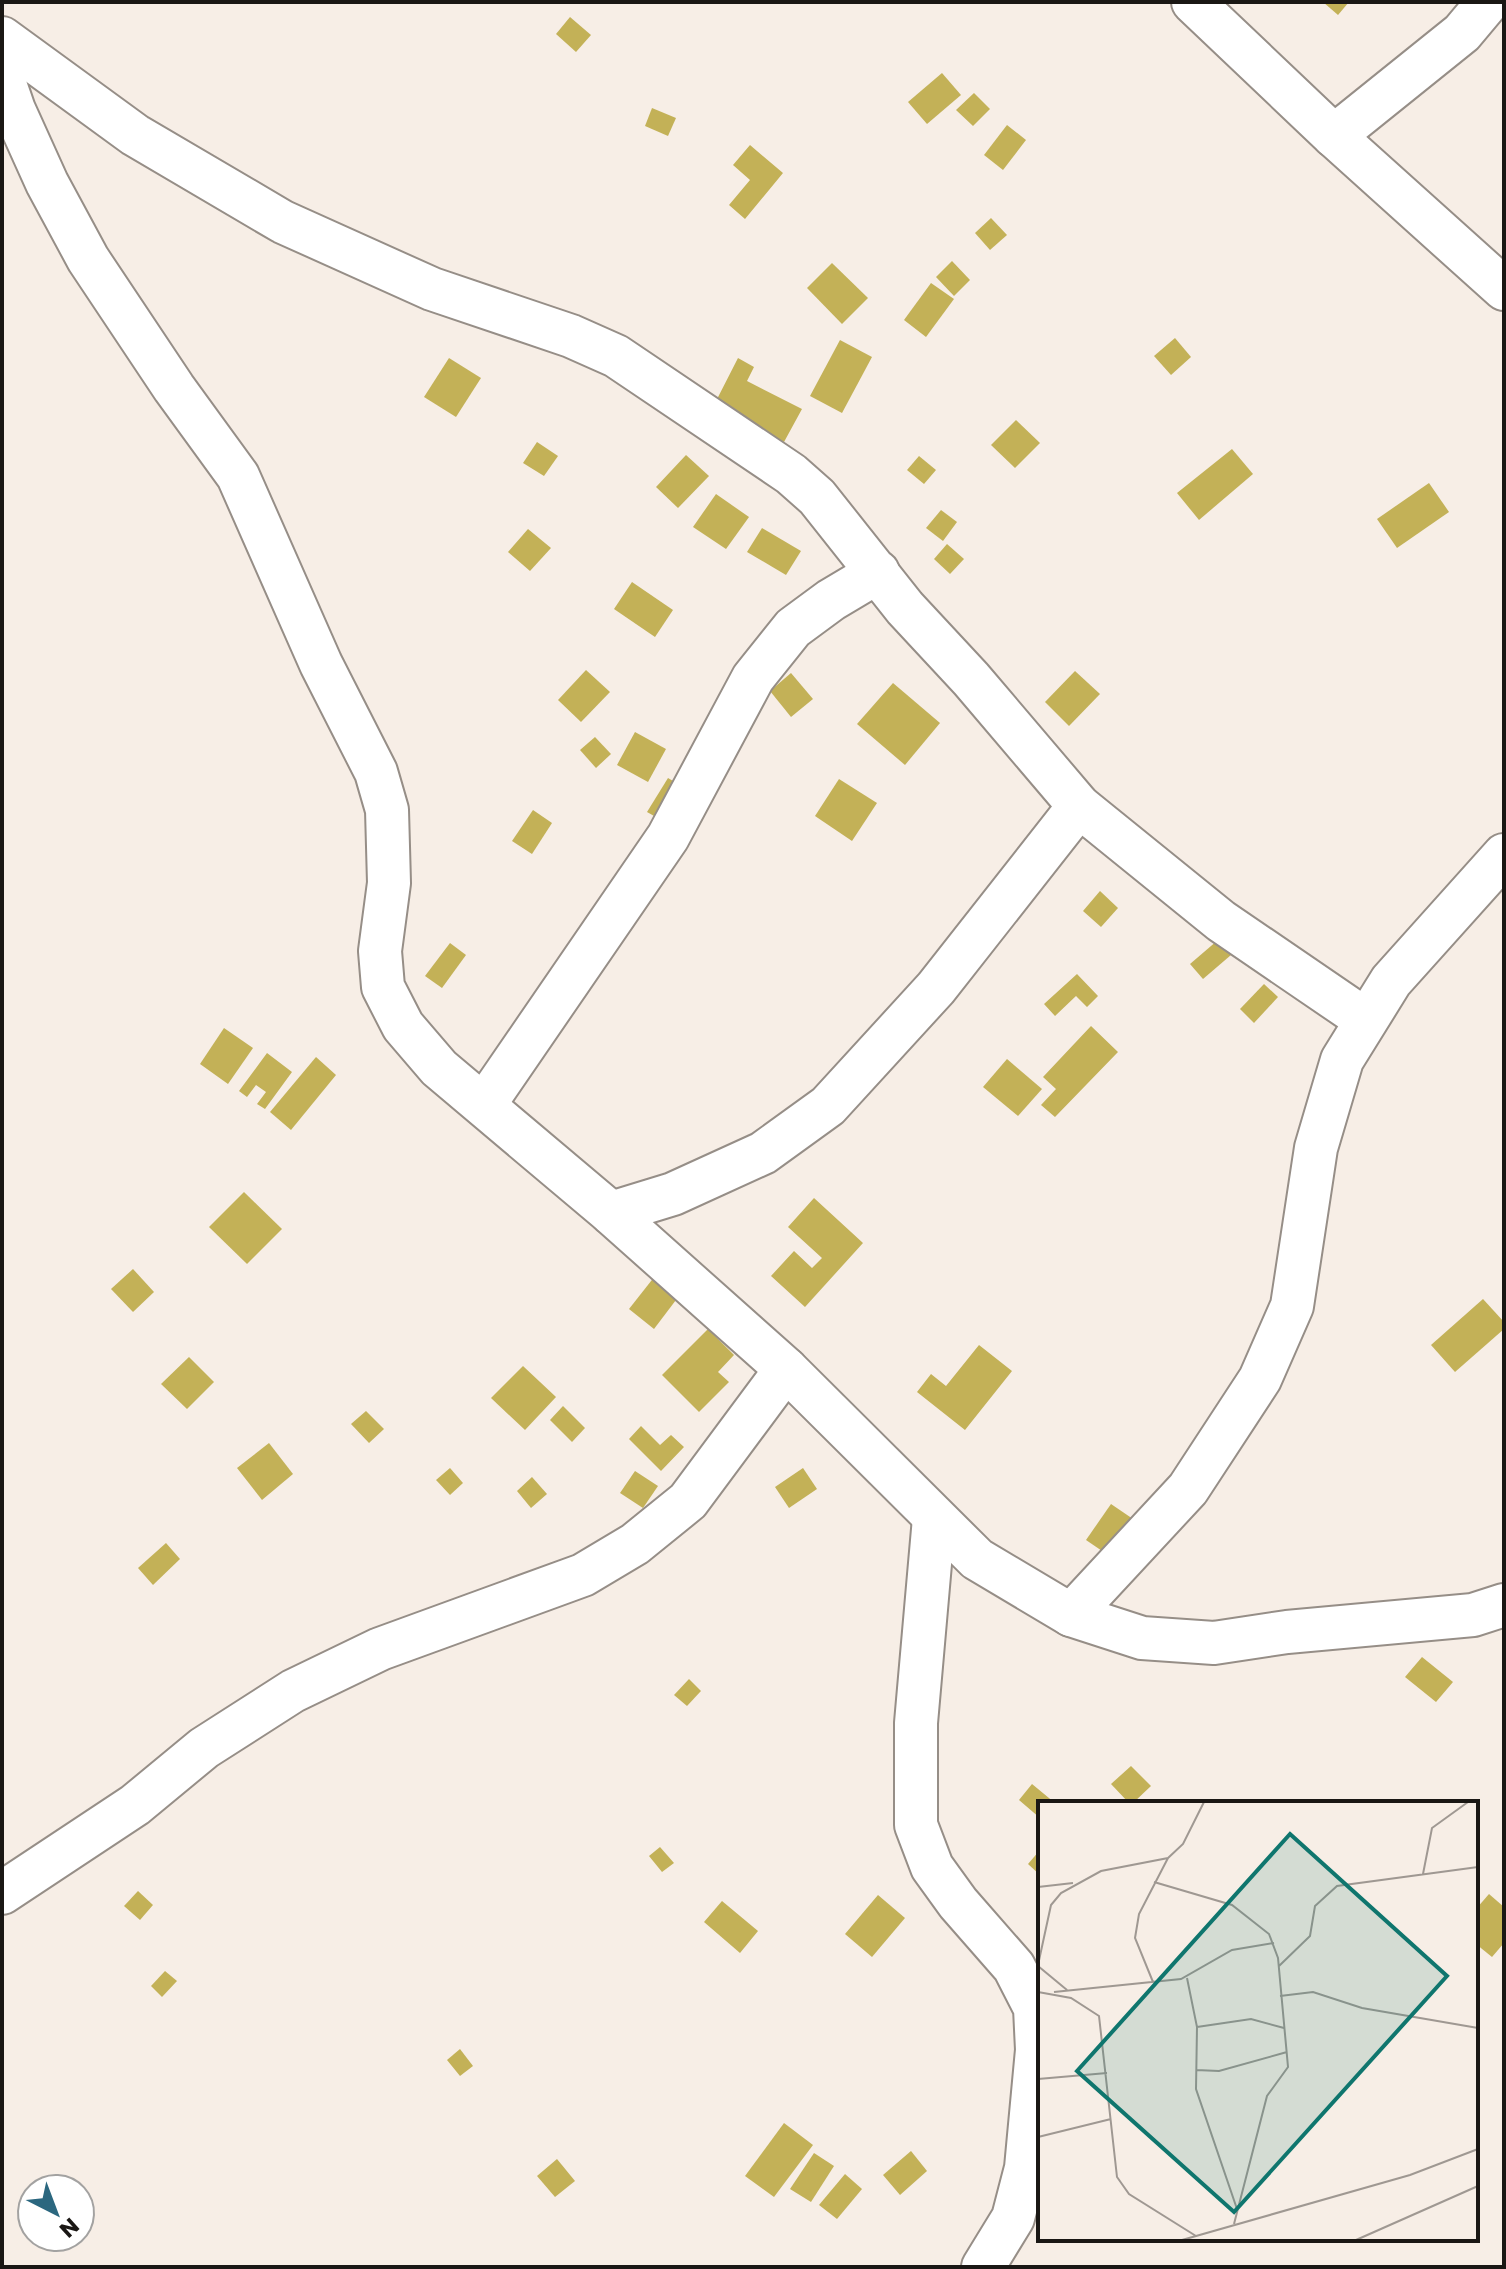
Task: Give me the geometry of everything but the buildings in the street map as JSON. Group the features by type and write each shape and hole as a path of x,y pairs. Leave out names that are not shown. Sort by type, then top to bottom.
{"street":[{"path":"1193,2 1334,136 1504,289"},
{"path":"1334,136 1462,33 1488,2"},
{"path":"2,38 135,135 283,222 432,289 571,336 616,356 791,474 817,497 905,608 971,679 1079,806 1221,921 1366,1020"},
{"path":"2,75 47,183 88,259 174,388 238,476 321,664 376,772 387,810 389,883 380,951 383,987 403,1026 439,1068 611,1213 786,1369 977,1559 1071,1615 1142,1638 1214,1643 1287,1632 1473,1615 1504,1605"},
{"path":"484,1105 668,837 753,678 793,628 831,600 878,572"},
{"path":"611,1213 673,1194 763,1153 828,1106 936,988 1079,806"},
{"path":"1071,1615 1188,1489 1260,1379 1292,1306 1316,1148 1342,1060 1391,981 1504,855"},
{"path":"2,1893 135,1805 204,1748 293,1691 380,1649 583,1575 635,1544 688,1501 786,1369"},
{"path":"934,1518 916,1723 916,1825 932,1867 958,1903 1014,1967 1035,2008 1037,2050 1026,2168 1013,2218 983,2267"}]}
